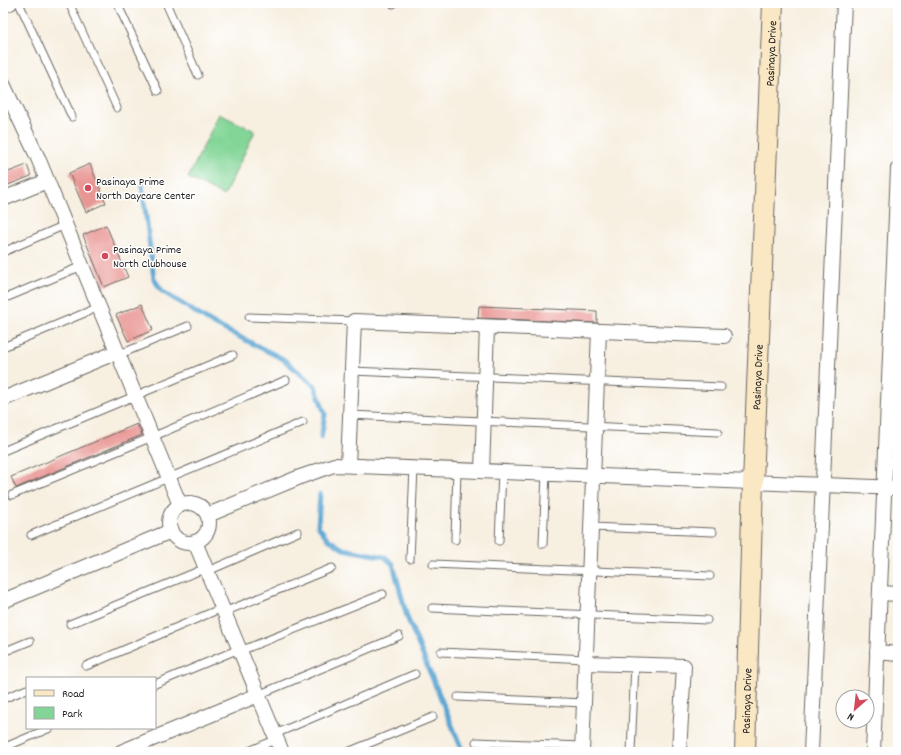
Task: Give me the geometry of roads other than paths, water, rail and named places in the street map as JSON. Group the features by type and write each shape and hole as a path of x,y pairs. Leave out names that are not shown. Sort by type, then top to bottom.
{"street":[{"path":"3,6 10,3"},
{"name":"Pasinaya Drive","path":"744,752 753,482 773,3"},
{"path":"810,752 844,3"},
{"path":"3,84 47,181 180,505"},
{"path":"873,752 880,593 891,487 898,169"},
{"path":"3,200 47,181"},
{"path":"348,465 354,321 724,336"},
{"path":"482,471 487,326"},
{"path":"582,749 599,331"},
{"path":"3,399 118,353"},
{"path":"208,515 334,465 891,487"},
{"path":"193,503 200,505 208,515 210,522 209,528 201,539 195,542 183,542 178,540 171,531 169,525 170,519 175,508 180,505 193,503"},
{"path":"3,602 171,531"},
{"path":"195,542 278,742"},
{"path":"880,593 898,594"},
{"path":"877,652 898,654"},
{"path":"586,661 684,666 680,752"},
{"path":"121,752 258,695"}],"lane":[{"path":"19,3 72,117"},
{"path":"69,3 117,108"},
{"path":"117,3 158,91"},
{"path":"166,3 198,75"},
{"path":"3,252 65,225"},
{"path":"3,299 82,266"},
{"path":"3,347 99,307"},
{"path":"249,318 354,321"},
{"path":"118,353 188,326"},
{"path":"3,451 233,355"},
{"path":"352,371 721,387"},
{"path":"12,495 286,380"},
{"path":"350,415 718,432"},
{"path":"31,535 303,422"},
{"path":"410,559 414,468"},
{"path":"456,540 457,470"},
{"path":"499,541 502,472"},
{"path":"542,544 546,473"},
{"path":"591,527 713,532"},
{"path":"70,624 298,532"},
{"path":"433,564 710,576"},
{"path":"86,666 223,610 332,568"},
{"path":"156,684 383,594"},
{"path":"432,608 707,620"},
{"path":"258,695 400,636"},
{"path":"3,652 30,641"},
{"path":"441,652 586,661"},
{"path":"631,752 635,664"},
{"path":"247,752 278,742 415,674"},
{"path":"3,699 26,689"},
{"path":"458,697 584,703"},
{"path":"348,752 433,717"},
{"path":"3,748 48,729"},
{"path":"476,742 582,749"}],"waterway":[{"path":"142,185 154,279 162,291 212,323 283,359 315,386 325,414 321,438"},
{"path":"320,494 318,526 328,539 343,549 385,557 393,564 407,617 463,752"}],"place":[{"name":"Pasinaya Prime North Daycare Center","path":"88,188"},
{"name":"Pasinaya Prime North Clubhouse","path":"105,256"}]}
